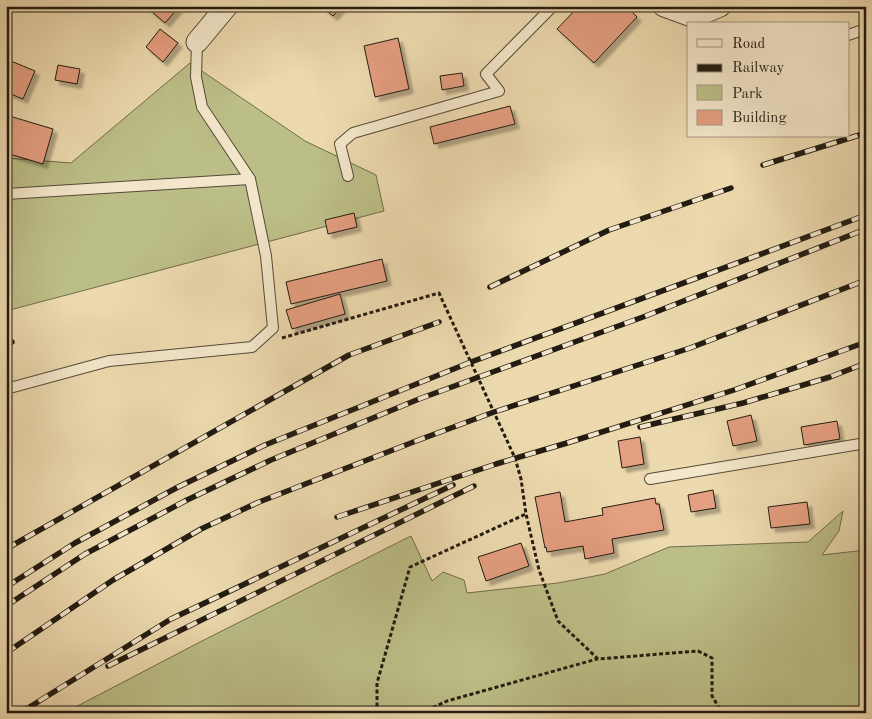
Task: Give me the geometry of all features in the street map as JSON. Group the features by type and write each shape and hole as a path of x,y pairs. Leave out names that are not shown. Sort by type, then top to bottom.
{"street":[{"path":"197,42 227,6"},
{"path":"664,6 699,20 720,6"}],"lane":[{"path":"348,176 340,144 353,132 499,90 486,74 553,6"},
{"path":"850,34 866,28"},
{"path":"6,389 109,361 252,347 273,328 266,256 250,180 202,106 196,77 197,42"},
{"path":"6,194 250,180"},
{"path":"650,479 866,443"}],"path":[{"path":"252,347 439,293 515,458 521,479 526,514 538,570 558,621 598,659"},
{"path":"377,713 377,683 410,567 526,514"},
{"path":"421,713 448,701 598,659 698,651 712,658 712,696 722,713"}],"green space":[{"path":"190,63 305,141 376,175 384,211 6,311 6,158 71,163"},
{"path":"843,511 839,531 822,555 866,550 866,713 64,713 411,536 432,581 443,572 464,580 467,593 558,583 605,574 669,547 808,542"}],"building":[{"path":"145,6 175,6 178,8 165,23"},
{"path":"321,6 342,6 333,16"},
{"path":"579,6 626,6 637,17 594,63 557,29"},
{"path":"160,29 178,43 163,62 146,47"},
{"path":"398,38 409,89 375,97 364,46"},
{"path":"6,59 35,71 23,99 6,92"},
{"path":"58,65 80,69 77,84 55,80"},
{"path":"462,73 464,86 442,90 440,76"},
{"path":"510,106 515,124 434,144 430,127"},
{"path":"6,115 53,129 43,164 6,153"},
{"path":"354,213 357,227 328,234 325,220"},
{"path":"382,259 387,281 291,304 286,282"},
{"path":"340,294 345,314 292,329 286,310"},
{"path":"751,415 757,441 733,446 727,421"},
{"path":"837,421 840,439 804,445 801,427"},
{"path":"640,437 644,464 622,468 618,441"},
{"path":"713,490 716,508 691,512 688,495"},
{"path":"560,492 565,522 603,515 602,508 655,498 656,504 659,504 664,530 612,539 614,553 585,559 583,546 547,552 535,497"},
{"path":"807,502 810,524 771,528 768,507"},
{"path":"521,543 529,566 486,581 478,557"}],"railway":[{"path":"850,138 866,133"},
{"path":"763,165 850,138"},
{"path":"490,287 609,230 731,188"},
{"path":"6,587 75,543 178,487 265,445 471,362 866,215"},
{"path":"6,606 85,554 187,500 271,460 419,399 643,317 866,229"},
{"path":"6,653 113,580 201,529 259,502 494,412 690,348 866,280"},
{"path":"6,549 349,355 439,322"},
{"path":"6,343 12,342"},
{"path":"337,517 496,464 734,390 866,342"},
{"path":"640,427 743,403 830,377 866,363"},
{"path":"20,713 171,619 453,485"},
{"path":"108,666 474,486"}]}
